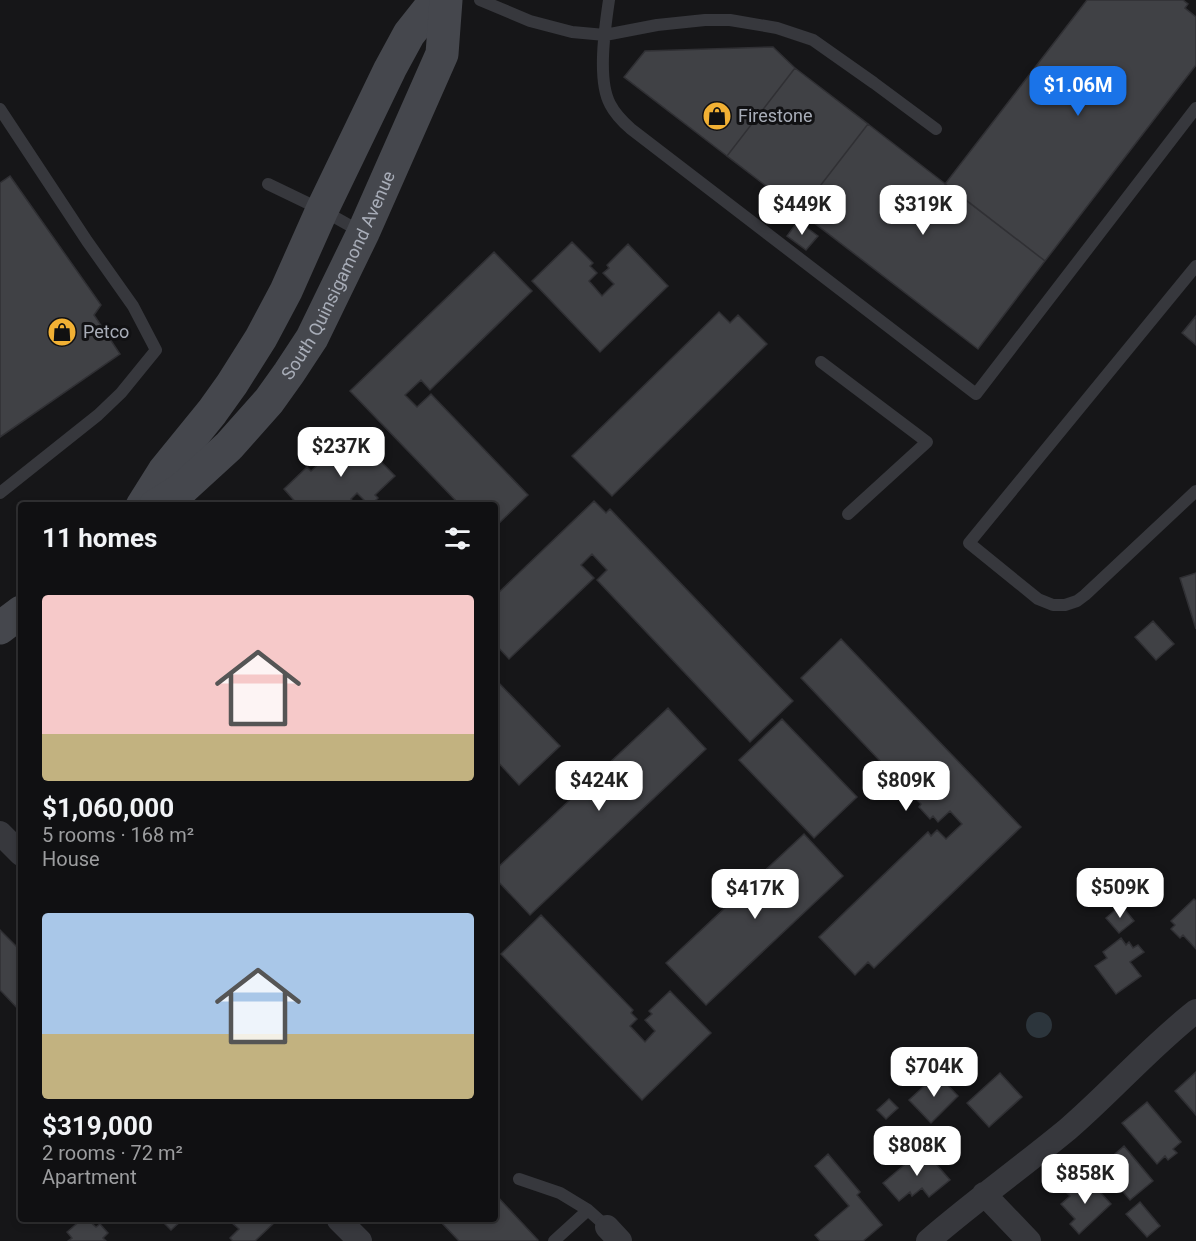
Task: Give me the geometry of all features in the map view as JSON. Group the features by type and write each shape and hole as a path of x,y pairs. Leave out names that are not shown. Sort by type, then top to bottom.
{"main road":[{"path":"145,502 164,471 232,384 261,338 286,291 390,69 409,34 436,0"},
{"name":"South Quinsigamond Avenue","path":"161,502 182,489 229,446 269,401 312,338 363,233 442,54 446,0"},
{"path":"0,628 18,614"}],"street":[{"path":"0,833 18,851"},
{"path":"928,1241 1068,1129 1165,1036 1196,1011"},
{"path":"984,1194 1029,1241"},
{"path":"341,1222 360,1241"}],"lane":[{"path":"480,0 539,25 572,32 605,35 657,25 705,20 730,20 777,28 813,40 936,129"},
{"path":"609,0 605,35 604,87 609,103 618,117 976,394 1196,108"},
{"path":"0,109 134,306 156,350 121,393 98,416 0,493"},
{"path":"268,184 363,233"},
{"path":"1196,266 969,543 1038,599 1053,605 1065,605 1085,595 1196,491"},
{"path":"821,362 927,442 848,514"},
{"path":"519,1179 560,1193 588,1210 613,1234"},
{"path":"554,1241 588,1210"}],"shaded area":[{"path":"1039,1012 1048,1016 1052,1025 1048,1034 1039,1038 1030,1034 1026,1025 1030,1016"}],"building":[{"path":"1087,0 1183,0 1188,4 1185,8 1196,17 1196,65 1045,261 945,184"},
{"name":"Firestone","path":"773,47 795,68 727,156 624,77 645,51"},
{"path":"795,68 868,124 800,212 727,156"},
{"path":"868,124 1045,261 978,349 800,212"},
{"path":"10,176 101,305 94,315 120,354 0,437 0,183"},
{"path":"798,221 818,236 806,250 787,236"},
{"path":"572,242 593,263 590,266 597,273 589,281 602,296 614,284 603,273 609,268 607,265 628,244 668,286 600,352 532,281"},
{"path":"494,252 532,291 430,390 421,380 405,395 417,407 431,394 528,495 498,524 498,502 457,502 350,391"},
{"path":"719,312 730,323 738,315 767,344 612,496 572,456"},
{"path":"1196,316 1196,345 1182,333"},
{"path":"354,434 395,476 375,495 378,498 374,502 366,502 357,493 351,499 354,502 295,502 284,489 307,467 311,471 323,460 320,457 331,447 336,452"},
{"path":"594,501 606,513 610,509 793,701 750,742 597,580 607,570 592,554 581,565 594,578 509,659 498,647 498,593"},
{"path":"1196,573 1196,629 1180,578"},
{"path":"1153,621 1174,644 1156,660 1135,637"},
{"path":"841,639 1021,827 874,968 868,962 855,975 819,937 928,832 931,836 937,830 946,839 962,824 950,811 938,822 933,816 930,819 919,807 921,804 801,678"},
{"path":"498,682 560,746 519,785 498,762"},
{"path":"668,708 706,749 530,915 498,881 498,867"},
{"path":"782,719 857,797 814,838 739,760"},
{"path":"804,834 843,876 706,1005 666,963"},
{"path":"1194,899 1196,901 1196,949 1183,935 1180,938 1171,929 1175,925 1171,921"},
{"path":"1121,905 1134,921 1119,933 1106,918"},
{"path":"541,915 633,1010 631,1013 637,1019 630,1026 645,1042 655,1031 645,1020 652,1014 649,1011 670,991 711,1033 642,1100 501,954"},
{"path":"0,930 18,948 18,1009 0,990"},
{"path":"1121,938 1126,945 1129,942 1133,948 1138,945 1144,952 1130,962 1141,976 1116,994 1095,966 1107,958 1103,952"},
{"path":"1196,1072 1196,1115 1175,1091"},
{"path":"1000,1073 1022,1097 989,1127 967,1103"},
{"path":"937,1074 958,1096 931,1123 909,1100"},
{"path":"889,1099 898,1108 886,1119 877,1110"},
{"path":"1147,1102 1181,1142 1173,1149 1177,1153 1168,1160 1165,1156 1157,1164 1122,1123"},
{"path":"1124,1146 1153,1181 1130,1200 1101,1166"},
{"path":"923,1149 950,1180 929,1197 922,1188 912,1196 910,1192 899,1201 883,1183"},
{"path":"828,1154 860,1192 857,1195 882,1225 863,1241 820,1241 815,1235 849,1206 815,1166"},
{"path":"1088,1179 1111,1204 1079,1234 1070,1224 1075,1219 1061,1204 1070,1196 1066,1192 1075,1183 1079,1187"},
{"path":"498,1197 538,1240 536,1241 459,1241 441,1222 498,1222"},
{"path":"1140,1202 1160,1226 1147,1237 1126,1214"},
{"path":"79,1222 90,1222 96,1227 100,1224 108,1233 103,1238 106,1241 68,1241 72,1238 67,1232"},
{"path":"163,1222 180,1222 171,1230"},
{"path":"231,1222 275,1222 255,1241 233,1241 230,1238 239,1229"}],"place":[{"name":"Firestone","path":"717,116"},
{"name":"Petco","path":"62,332"}]}
